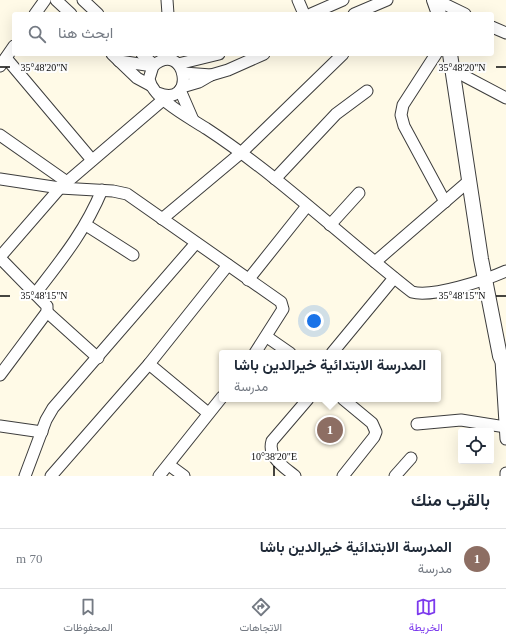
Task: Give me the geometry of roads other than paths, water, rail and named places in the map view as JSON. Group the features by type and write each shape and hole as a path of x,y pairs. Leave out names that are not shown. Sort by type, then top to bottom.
{"street":[{"path":"36,12 45,0"},
{"path":"56,0 68,12"},
{"path":"83,0 96,12"},
{"path":"167,0 168,12"},
{"path":"298,0 303,12"},
{"path":"316,12 343,0"},
{"path":"359,12 387,0"},
{"path":"435,0 438,12"},
{"path":"435,0 462,12"},
{"path":"494,28 506,33"},
{"path":"12,49 2,64 92,160"},
{"path":"146,56 156,62"},
{"path":"178,64 211,56"},
{"path":"157,93 169,96 181,88 199,82 211,75 228,70 260,56"},
{"path":"162,219 242,152 341,56"},
{"path":"435,56 403,105 401,115 414,145 445,202"},
{"path":"450,56 485,279 503,362 506,439"},
{"path":"115,58 156,62 164,60 211,75"},
{"path":"115,58 137,78 193,120 242,152 412,292 425,294 485,279 506,271"},
{"path":"156,62 150,72 157,93"},
{"path":"178,64 184,80 181,88 193,120"},
{"path":"453,70 506,98"},
{"path":"275,179 336,114 367,91"},
{"path":"0,375 47,312 47,306 0,258 64,185 92,160 157,93"},
{"path":"0,135 64,185"},
{"path":"0,179 64,185 127,194 281,302 283,309 267,337 257,350"},
{"path":"375,262 470,180"},
{"path":"35,294 75,243 86,225 102,190"},
{"path":"330,225 359,193"},
{"path":"248,280 307,206"},
{"path":"86,225 133,255"},
{"path":"25,476 42,432 54,408 196,243"},
{"path":"54,475 149,364 228,265"},
{"path":"334,350 394,278"},
{"path":"47,312 98,358"},
{"path":"267,337 286,350"},
{"path":"149,364 208,413"},
{"path":"160,476 219,400"},
{"path":"295,476 274,457 270,446 272,441 305,402"},
{"path":"343,476 374,438 376,432 372,423 347,402"},
{"path":"417,424 461,420 506,427"},
{"path":"0,426 42,432"},
{"path":"395,476 411,458"},
{"path":"169,465 184,476"}],"place":[{"name":"المدرسة الابتدائية خيرالدين باشا","path":"330,430"}]}
